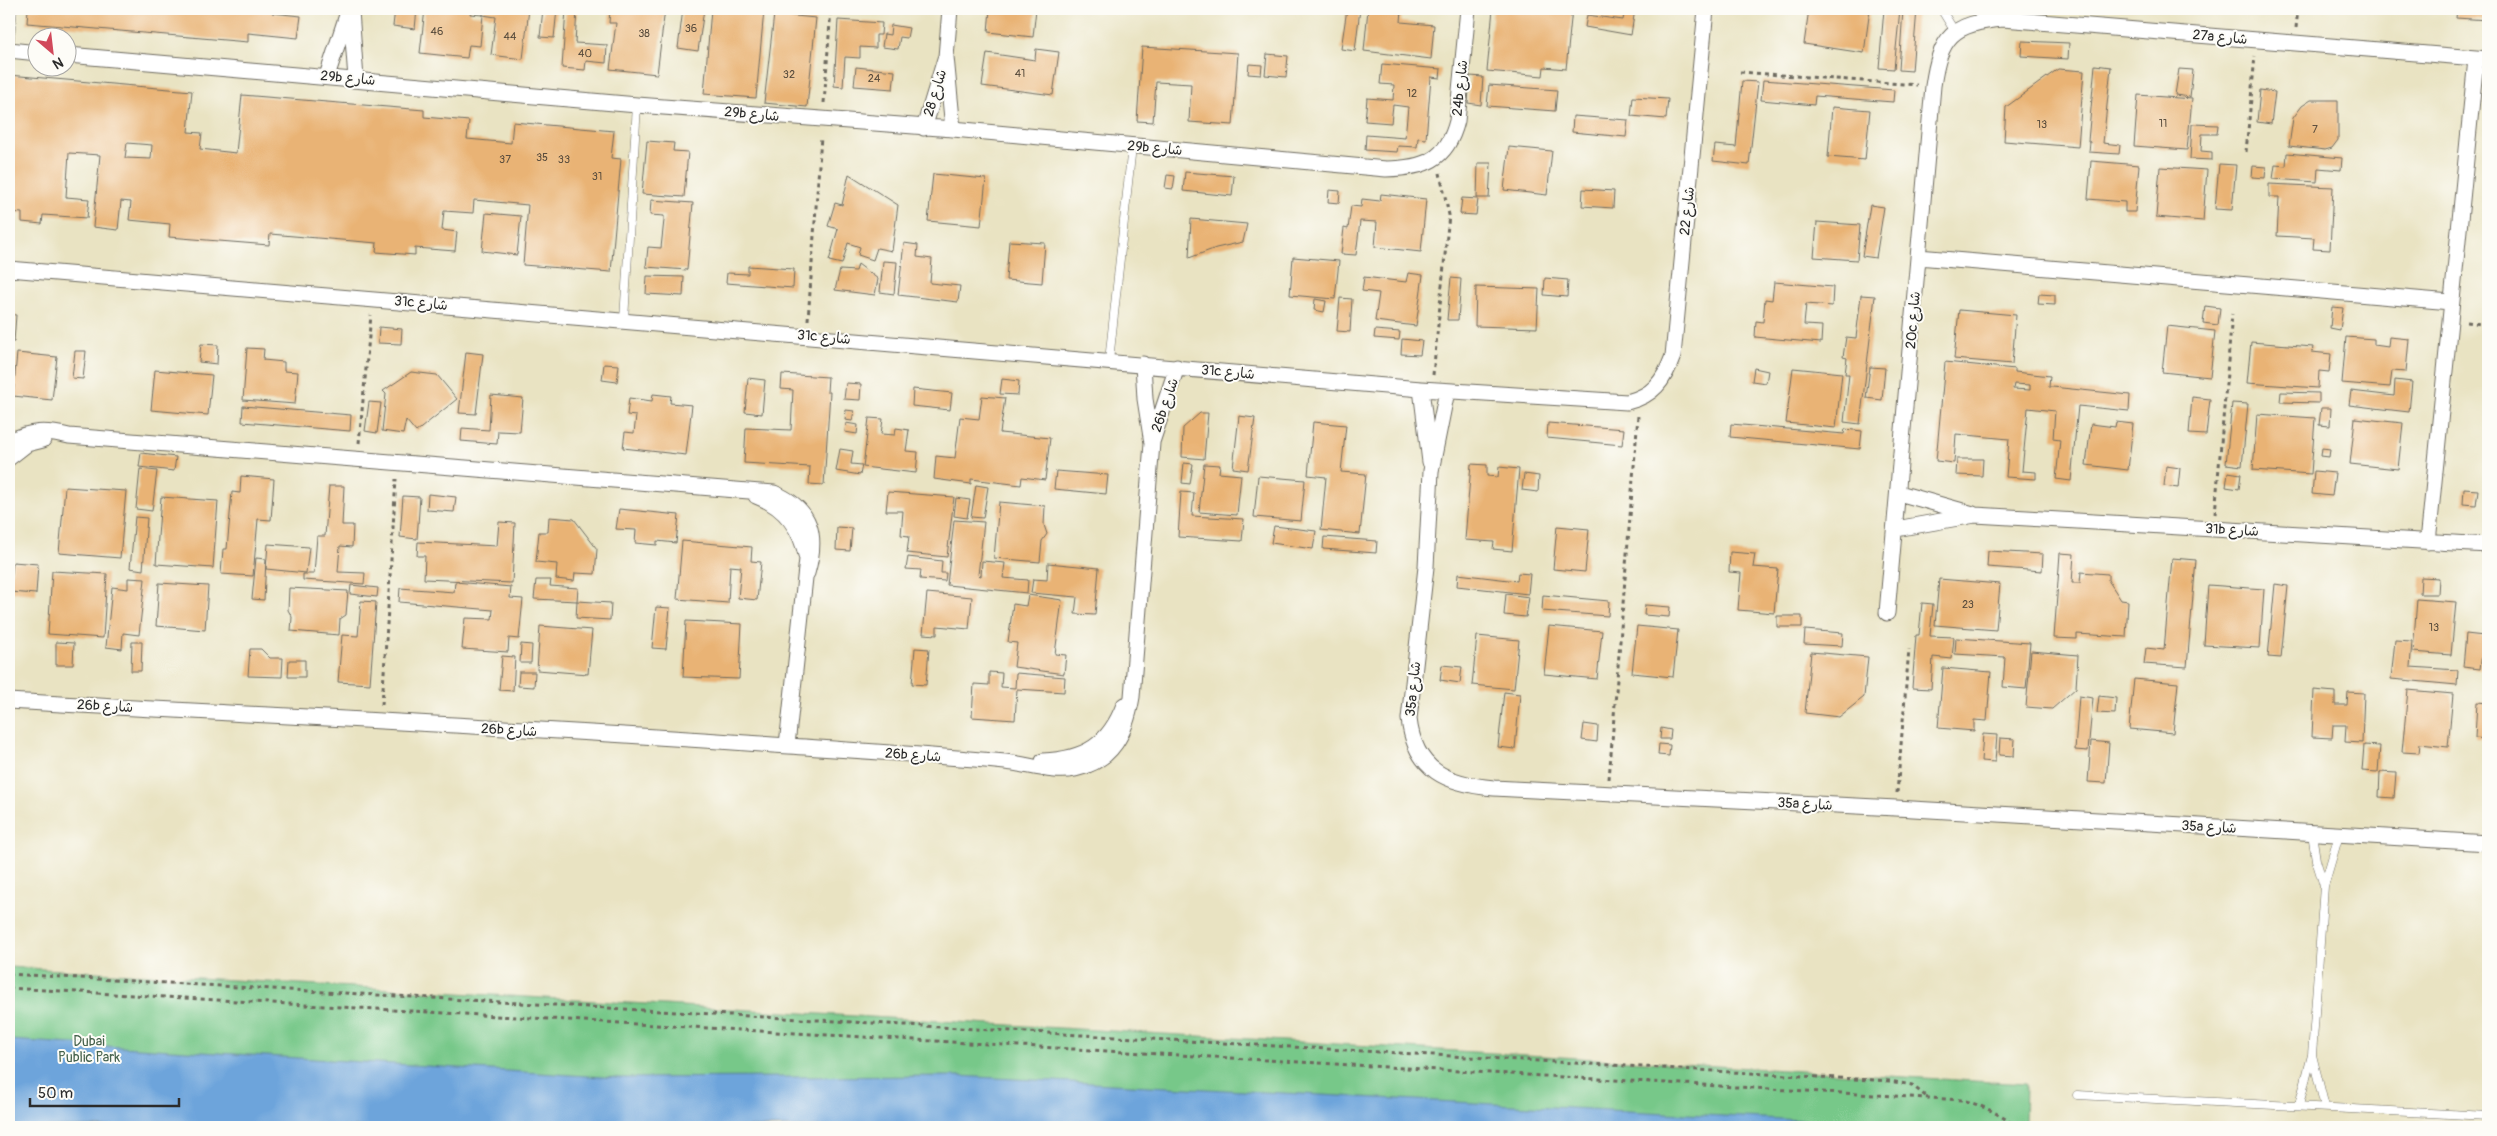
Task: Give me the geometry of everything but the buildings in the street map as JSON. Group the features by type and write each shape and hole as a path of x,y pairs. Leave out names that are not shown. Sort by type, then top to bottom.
{"street":[{"path":"327,76 350,9"},
{"path":"350,9 356,79"},
{"name":"شارع 28","path":"950,9 946,57 953,129"},
{"name":"24b شارع","path":"1435,160 1453,138 1457,122 1468,9"},
{"name":"شارع 22","path":"1639,399 1654,391 1665,377 1672,356 1706,9"},
{"name":"27a شارع","path":"1955,32 1968,24 2003,19 2482,59"},
{"name":"20c شارع","path":"1887,613 1896,529 1933,86 1943,45 1955,32"},
{"path":"9,49 28,52"},
{"name":"29b شارع","path":"78,56 327,76 637,105 953,129 1386,170 1402,169 1435,160"},
{"name":"شارع 28","path":"924,128 946,57"},
{"path":"2428,542 2451,302 2482,59"},
{"path":"1918,257 2451,302"},
{"name":"31c شارع","path":"9,269 1109,361 1426,390 1618,403 1639,399"},
{"name":"26b شارع","path":"9,700 787,746 1009,762 1072,770 1092,764 1112,750 1124,733 1129,713 1152,443 1145,398 1143,364"},
{"name":"26b شارع","path":"1152,443 1178,367"},
{"name":"35a شارع","path":"1426,390 1431,471 1426,567 1409,719 1411,735 1417,751 1441,776 1467,786 1896,808 2488,844"},
{"name":"35a شارع","path":"1431,471 1447,391"},
{"path":"9,441 36,431 69,436 744,492 760,491 780,496 797,507 806,518 813,543 807,573 787,746"},
{"path":"9,458 27,444 69,436"},
{"name":"31b شارع","path":"1899,493 1975,515 2488,545"},
{"name":"31b شارع","path":"1896,529 1975,515"}],"lane":[{"path":"9,49 13,9"},
{"path":"1941,9 1955,32"},
{"path":"624,320 637,105"},
{"path":"1109,361 1132,146"},
{"path":"2312,833 2316,860 2324,886"},
{"path":"2299,1105 2312,1055 2324,886 2339,835"},
{"path":"2312,1055 2325,1107"},
{"path":"2077,1095 2488,1116"}],"path":[{"path":"806,336 831,9"},
{"path":"2246,152 2257,40"},
{"path":"1740,72 1933,86"},
{"path":"1426,390 1449,214 1442,178 1435,160"},
{"path":"358,460 372,300"},
{"path":"2214,529 2232,314"},
{"path":"1608,794 1639,399"},
{"path":"381,722 397,463"},
{"path":"1896,808 1909,649"},
{"path":"9,974 1890,1081 1912,1085 1929,1099"},
{"path":"9,988 1963,1100 1984,1106 2004,1117 2016,1127"}],"green space":[{"name":"Dubai Public Park","path":"9,967 2026,1084 2025,1122 2123,1127 9,1127"}],"water":[{"path":"9,1040 619,1078 957,1076 1934,1127 9,1127"}]}
